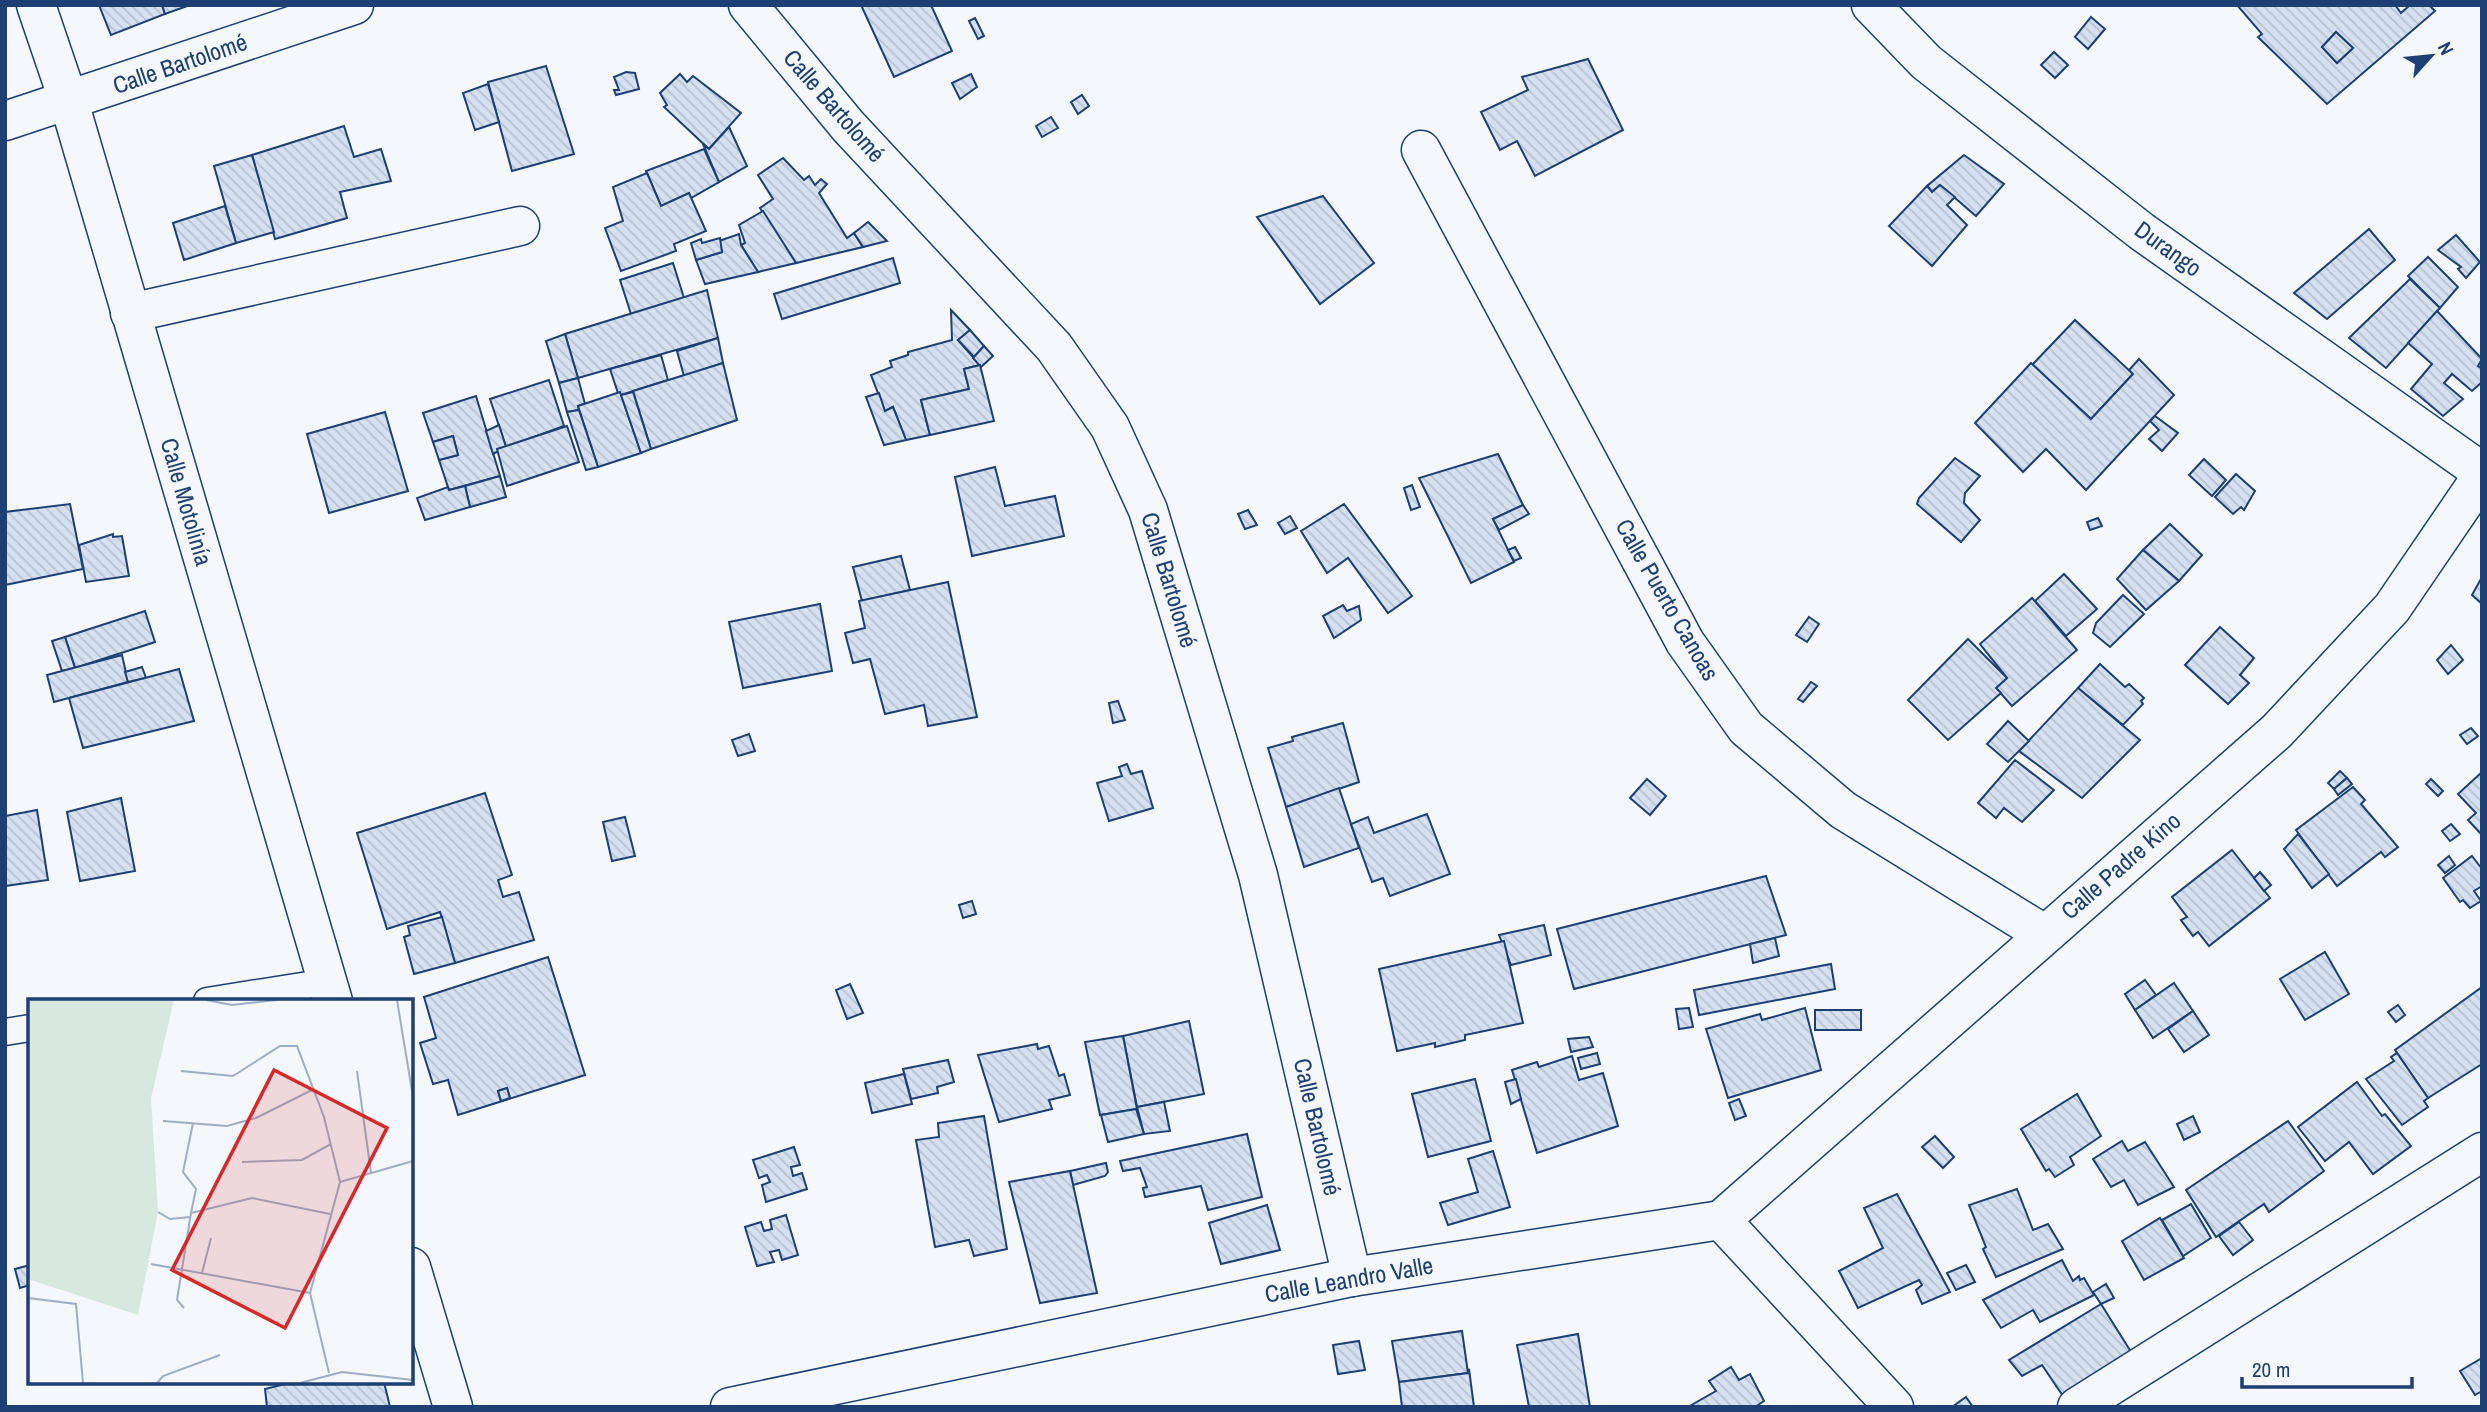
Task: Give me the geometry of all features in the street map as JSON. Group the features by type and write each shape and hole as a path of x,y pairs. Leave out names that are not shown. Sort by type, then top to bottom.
{"street":[{"name":"Calle Motolinía","path":"36,5 69,102 330,991"},
{"name":"Calle Bartolomé","path":"5,121 69,102 354,5"},
{"name":"Calle Bartolomé","path":"748,5 848,126 1054,347 1110,427 1148,510 1258,875 1352,1277"},
{"name":"Durango","path":"1871,5 1926,62 2141,231 2482,474"},
{"name":"Calle Puerto Canoas","path":"1421,150 1685,642 1746,728 1843,810 2044,934"},
{"path":"130,313 520,226"},
{"name":"Calle Padre Kino","path":"1721,1220 2286,721 2392,608 2482,474"},
{"path":"2077,1407 2482,1152"},
{"name":"Calle Leandro Valle","path":"730,1407 1352,1277 1721,1220"},
{"path":"1721,1220 1894,1407"},
{"path":"413,1274 453,1407"}],"lane":[{"path":"232,999 330,991"},
{"path":"5,1032 28,1028"}],"building":[{"path":"99,5 162,5 165,14 111,35"},
{"path":"162,5 190,5 165,14"},
{"path":"861,5 931,5 952,51 894,77"},
{"path":"2237,5 2395,5 2401,13 2410,5 2429,5 2435,11 2327,104 2258,37 2262,34","holes":["2336,32 2353,48 2337,63 2322,47"]},
{"path":"2091,17 2105,29 2088,49 2075,37"},
{"path":"975,18 984,36 978,39 969,21"},
{"path":"2336,32 2353,48 2337,63 2322,47"},
{"path":"2054,52 2068,65 2055,78 2041,65"},
{"path":"1588,59 1623,130 1535,176 1517,141 1500,150 1481,112 1528,90 1522,77"},
{"path":"546,66 574,154 512,171 488,82"},
{"path":"626,72 635,73 639,89 616,95 614,90 619,90 614,77"},
{"path":"680,74 687,82 693,76 741,113 709,149 664,107 667,105 660,93"},
{"path":"971,74 977,87 960,99 952,83"},
{"path":"488,84 499,122 475,130 463,93"},
{"path":"1082,95 1089,106 1078,114 1071,102"},
{"path":"1051,117 1058,128 1042,137 1036,126"},
{"path":"344,126 354,157 381,149 391,181 340,192 347,218 275,239 252,155"},
{"path":"729,127 747,166 719,182 703,144 709,149"},
{"path":"704,149 719,182 691,198 689,193 661,206 646,171"},
{"path":"252,155 274,232 236,243 214,166"},
{"path":"1964,155 2004,184 1976,216 1940,185 1932,192 1927,186"},
{"path":"783,158 804,180 809,176 815,185 821,179 827,184 819,193 847,238 854,233 863,247 796,263 760,208 773,199 758,175"},
{"path":"647,173 661,206 689,193 706,231 674,244 676,251 621,271 605,228 623,221 613,187"},
{"path":"1940,185 1955,197 1947,205 1967,225 1932,266 1889,226 1927,186 1932,192"},
{"path":"1323,196 1374,263 1320,304 1257,217"},
{"path":"225,206 236,243 184,260 173,223"},
{"path":"763,211 796,263 758,272 741,245 745,243 739,225"},
{"path":"868,222 887,241 863,247 854,233"},
{"path":"2369,229 2395,260 2327,319 2294,293"},
{"path":"739,234 741,245 758,272 705,284 696,260 722,252 719,241"},
{"path":"2456,235 2480,262 2466,278 2458,269 2461,267 2438,250"},
{"path":"720,238 722,252 696,260 691,243 701,239 702,243"},
{"path":"2428,257 2458,287 2440,308 2408,276"},
{"path":"893,258 900,283 782,319 774,294"},
{"path":"673,263 684,298 631,314 620,280"},
{"path":"2410,279 2440,308 2386,368 2349,338"},
{"path":"707,290 718,338 578,378 565,334"},
{"path":"951,310 970,330 958,340 980,365 964,369 969,389 921,400 930,435 906,440 893,407 885,411 871,375 892,367 890,361 908,355 908,352 952,340"},
{"path":"2437,311 2482,359 2478,366 2482,369 2482,382 2472,391 2452,374 2444,383 2463,399 2443,416 2411,389 2432,364 2408,343"},
{"path":"2075,320 2133,374 2091,419 2032,365"},
{"path":"970,330 984,346 974,357 958,340"},
{"path":"565,334 578,378 559,383 546,341"},
{"path":"718,338 723,363 684,376 677,351"},
{"path":"984,346 993,356 981,367 973,358"},
{"path":"661,355 668,380 621,395 618,393 610,369"},
{"path":"2139,359 2174,395 2086,490 2046,449 2023,472 1975,423 2031,363 2091,419 2133,374 2129,370"},
{"path":"723,363 737,420 651,449 633,391"},
{"path":"980,365 994,421 930,435 921,400 969,389 964,369"},
{"path":"578,378 585,404 578,406 579,410 567,412 559,383"},
{"path":"549,380 564,426 506,447 490,399"},
{"path":"620,392 641,453 598,467 578,406"},
{"path":"633,392 651,449 641,453 621,395"},
{"path":"879,393 885,411 893,407 906,440 884,445 866,397"},
{"path":"476,396 500,476 449,490 439,460 458,455 453,436 433,442 423,413"},
{"path":"579,410 598,467 586,470 567,412"},
{"path":"385,412 408,491 329,513 307,434"},
{"path":"2155,416 2178,433 2162,451 2149,439 2159,430 2150,421"},
{"path":"499,425 506,447 493,454 486,431"},
{"path":"567,426 579,462 507,486 497,449"},
{"path":"453,436 458,455 439,460 433,442"},
{"path":"1498,454 1523,505 1493,519 1514,562 1471,583 1419,478"},
{"path":"1955,458 1980,476 1965,493 1964,503 1980,520 1961,542 1917,504 1919,498"},
{"path":"2204,459 2226,480 2212,496 2189,475"},
{"path":"995,467 1005,506 1055,496 1064,536 972,556 955,477"},
{"path":"2236,474 2255,491 2244,510 2241,507 2233,514 2215,497"},
{"path":"500,476 506,497 470,507 465,486"},
{"path":"1412,485 1420,507 1411,510 1404,488"},
{"path":"465,486 470,507 425,520 417,498 448,487 449,490"},
{"path":"70,504 83,569 5,585 5,512"},
{"path":"1344,504 1412,596 1388,613 1348,558 1327,573 1301,531"},
{"path":"1523,505 1529,514 1499,530 1493,519"},
{"path":"1248,510 1257,525 1245,529 1238,514"},
{"path":"1290,516 1297,528 1285,534 1278,523"},
{"path":"2098,518 2102,526 2090,530 2087,522"},
{"path":"2170,524 2202,555 2179,581 2143,550"},
{"path":"113,534 113,537 122,536 129,576 86,582 79,545"},
{"path":"1515,547 1521,558 1514,561 1508,550"},
{"path":"2143,550 2179,581 2146,610 2117,579"},
{"path":"901,556 910,590 862,601 853,567"},
{"path":"2064,574 2097,609 2066,636 2035,601"},
{"path":"2482,577 2482,604 2472,595"},
{"path":"948,582 977,717 928,726 924,705 885,714 870,659 853,663 845,633 865,628 859,601"},
{"path":"2123,595 2144,614 2110,647 2093,633 2096,623"},
{"path":"2032,598 2077,650 2012,706 1996,688 2007,678 1980,644"},
{"path":"820,604 832,671 743,688 729,622"},
{"path":"1343,605 1347,611 1359,606 1361,620 1334,638 1323,616"},
{"path":"145,611 155,642 75,668 65,637"},
{"path":"1809,617 1819,624 1807,642 1796,635"},
{"path":"2220,627 2254,658 2240,675 2249,683 2228,704 2185,665"},
{"path":"65,637 75,668 62,671 52,641"},
{"path":"1968,639 2007,678 1996,688 2001,693 1948,740 1908,700"},
{"path":"2451,645 2463,660 2448,674 2437,660"},
{"path":"122,655 128,682 54,702 47,675"},
{"path":"2100,664 2125,687 2129,684 2144,698 2141,701 2143,704 2123,725 2078,688"},
{"path":"142,667 146,678 128,682 125,672"},
{"path":"179,669 194,721 83,748 69,698"},
{"path":"1811,682 1817,686 1803,702 1798,699"},
{"path":"2078,688 2140,740 2082,798 2019,751"},
{"path":"1118,701 1125,720 1113,723 1109,703"},
{"path":"2008,721 2029,741 2008,762 1987,744"},
{"path":"1343,723 1359,782 1286,807 1268,748 1293,741 1292,737"},
{"path":"2471,728 2478,736 2467,744 2460,735"},
{"path":"749,734 755,751 738,756 732,740"},
{"path":"2015,760 2054,790 2022,822 2004,808 1996,818 1978,803"},
{"path":"1127,764 1131,774 1142,771 1153,808 1109,821 1097,783 1122,776 1119,767"},
{"path":"2340,771 2347,778 2334,789 2328,783"},
{"path":"2482,772 2481,834 2468,820 2476,813 2458,794"},
{"path":"2347,778 2352,784 2338,795 2334,789"},
{"path":"1647,779 1666,796 1650,815 1630,798"},
{"path":"2431,779 2443,791 2438,796 2426,784"},
{"path":"2353,787 2365,800 2361,804 2398,847 2385,857 2381,852 2337,886 2296,830"},
{"path":"1339,788 1359,848 1304,867 1286,807"},
{"path":"485,793 512,875 498,880 503,897 519,892 534,940 455,963 440,912 387,929 357,833"},
{"path":"121,798 135,871 80,881 67,812"},
{"path":"37,810 48,880 5,886 5,816"},
{"path":"1427,814 1450,874 1390,896 1383,878 1372,882 1351,824 1368,817 1374,833"},
{"path":"625,817 635,856 612,861 603,822"},
{"path":"2451,824 2460,834 2450,841 2442,831"},
{"path":"2298,834 2329,874 2312,888 2284,849"},
{"path":"2232,850 2270,898 2209,946 2198,932 2193,936 2181,920 2187,917 2172,897"},
{"path":"2449,856 2455,865 2445,873 2438,865"},
{"path":"2472,856 2482,869 2482,886 2474,891 2481,901 2470,908 2463,900 2460,902 2443,878"},
{"path":"2260,872 2271,885 2264,891 2254,878"},
{"path":"1766,876 1786,935 1574,989 1557,929"},
{"path":"972,901 976,914 963,918 959,905"},
{"path":"442,917 455,963 414,974 404,937 410,935 408,926"},
{"path":"1544,925 1551,955 1511,965 1499,935"},
{"path":"1775,938 1779,956 1753,963 1750,944"},
{"path":"1504,941 1523,1023 1465,1035 1465,1040 1435,1047 1435,1043 1397,1051 1379,969"},
{"path":"2325,952 2349,994 2305,1020 2280,979"},
{"path":"548,957 585,1075 458,1115 448,1080 433,1084 420,1043 436,1038 424,997","holes":["507,1088 510,1098 501,1101 498,1091"]},
{"path":"1831,964 1835,989 1699,1015 1694,990"},
{"path":"2145,980 2156,995 2135,1010 2125,994"},
{"path":"2174,983 2193,1011 2153,1038 2135,1010"},
{"path":"850,984 863,1013 847,1019 836,990"},
{"path":"2482,987 2482,1064 2428,1098 2395,1050"},
{"path":"2398,1005 2405,1015 2396,1022 2388,1012"},
{"path":"1689,1008 1693,1027 1679,1029 1676,1009"},
{"path":"1805,1008 1821,1070 1728,1098 1706,1029 1760,1014 1762,1020"},
{"path":"1815,1010 1861,1010 1861,1030 1815,1030"},
{"path":"2193,1011 2209,1035 2184,1052 2168,1029"},
{"path":"1189,1021 1204,1094 1137,1107 1123,1036"},
{"path":"1123,1036 1137,1109 1100,1115 1085,1042"},
{"path":"1589,1037 1593,1047 1571,1052 1568,1039"},
{"path":"1037,1044 1038,1049 1049,1046 1059,1076 1064,1074 1070,1095 1049,1100 1052,1109 999,1122 978,1055"},
{"path":"1597,1053 1600,1064 1581,1069 1578,1058"},
{"path":"2397,1053 2428,1098 2424,1101 2428,1107 2402,1125 2366,1079 2394,1061 2391,1057"},
{"path":"1572,1056 1579,1080 1603,1073 1618,1126 1537,1153 1512,1070 1537,1062 1539,1067"},
{"path":"948,1060 954,1082 937,1087 938,1093 911,1099 903,1069"},
{"path":"904,1074 912,1104 872,1113 865,1083"},
{"path":"1475,1079 1491,1141 1428,1157 1412,1094"},
{"path":"1516,1079 1521,1099 1511,1104 1505,1082"},
{"path":"2357,1082 2382,1116 2385,1114 2411,1146 2373,1174 2349,1142 2325,1161 2298,1127"},
{"path":"507,1088 510,1098 501,1101 498,1091"},
{"path":"2077,1094 2101,1136 2070,1157 2074,1165 2055,1177 2049,1169 2046,1171 2021,1129"},
{"path":"1739,1099 1746,1116 1735,1120 1729,1103"},
{"path":"1164,1102 1170,1131 1144,1134 1137,1107"},
{"path":"1136,1109 1144,1134 1108,1142 1101,1115"},
{"path":"984,1116 1007,1249 974,1256 969,1240 935,1247 916,1140 939,1137 938,1123"},
{"path":"2193,1116 2200,1132 2184,1140 2177,1124"},
{"path":"2288,1121 2324,1171 2269,1212 2264,1204 2216,1237 2186,1190"},
{"path":"1247,1134 1262,1197 1208,1210 1201,1186 1145,1197 1143,1188 1147,1187 1140,1168 1123,1171 1120,1161"},
{"path":"1935,1136 1954,1157 1943,1168 1922,1147"},
{"path":"2122,1141 2128,1151 2145,1142 2174,1187 2138,1205 2124,1180 2111,1187 2093,1159"},
{"path":"794,1147 800,1165 791,1167 793,1176 802,1173 807,1189 766,1202 762,1185 770,1182 767,1175 759,1178 753,1160"},
{"path":"1493,1151 1510,1207 1448,1225 1440,1203 1478,1192 1468,1159"},
{"path":"1106,1163 1108,1172 1105,1176 1073,1185 1070,1171"},
{"path":"1070,1171 1097,1293 1040,1303 1009,1182"},
{"path":"2017,1189 2033,1230 2048,1224 2063,1249 1996,1277 1983,1249 1986,1247 1969,1205"},
{"path":"1897,1194 1950,1292 1922,1304 1916,1290 1922,1285 1919,1280 1858,1308 1839,1271 1883,1248 1864,1208"},
{"path":"2191,1204 2211,1238 2183,1256 2162,1220"},
{"path":"1267,1205 1280,1250 1221,1264 1209,1223"},
{"path":"786,1215 798,1255 782,1260 779,1250 770,1252 774,1262 757,1266 745,1227 761,1222 764,1231 772,1229 770,1220"},
{"path":"2160,1218 2184,1258 2144,1280 2122,1241"},
{"path":"2239,1222 2253,1240 2233,1255 2219,1236"},
{"path":"2062,1260 2073,1281 2079,1276 2080,1280 2084,1278 2094,1295 2040,1322 2033,1310 2001,1328 1983,1300"},
{"path":"1966,1265 1975,1282 1956,1290 1947,1273"},
{"path":"28,1266 28,1286 20,1288 15,1269"},
{"path":"2106,1284 2114,1298 2101,1304 2093,1292"},
{"path":"2101,1304 2138,1363 2069,1405 2042,1365 2022,1376 2009,1360"},
{"path":"1462,1331 1468,1373 1399,1382 1392,1341"},
{"path":"1578,1334 1590,1407 1529,1407 1517,1345"},
{"path":"1359,1341 1365,1370 1338,1374 1333,1345"},
{"path":"2482,1358 2482,1391 2475,1395 2460,1371"},
{"path":"1731,1367 1739,1380 1750,1374 1764,1401 1755,1407 1688,1407 1716,1391 1709,1381"},
{"path":"1469,1369 1474,1407 1402,1407 1399,1382 1468,1373"},
{"path":"285,1384 384,1384 390,1407 267,1407 265,1389"},
{"path":"1966,1397 1973,1407 1952,1407"}]}
